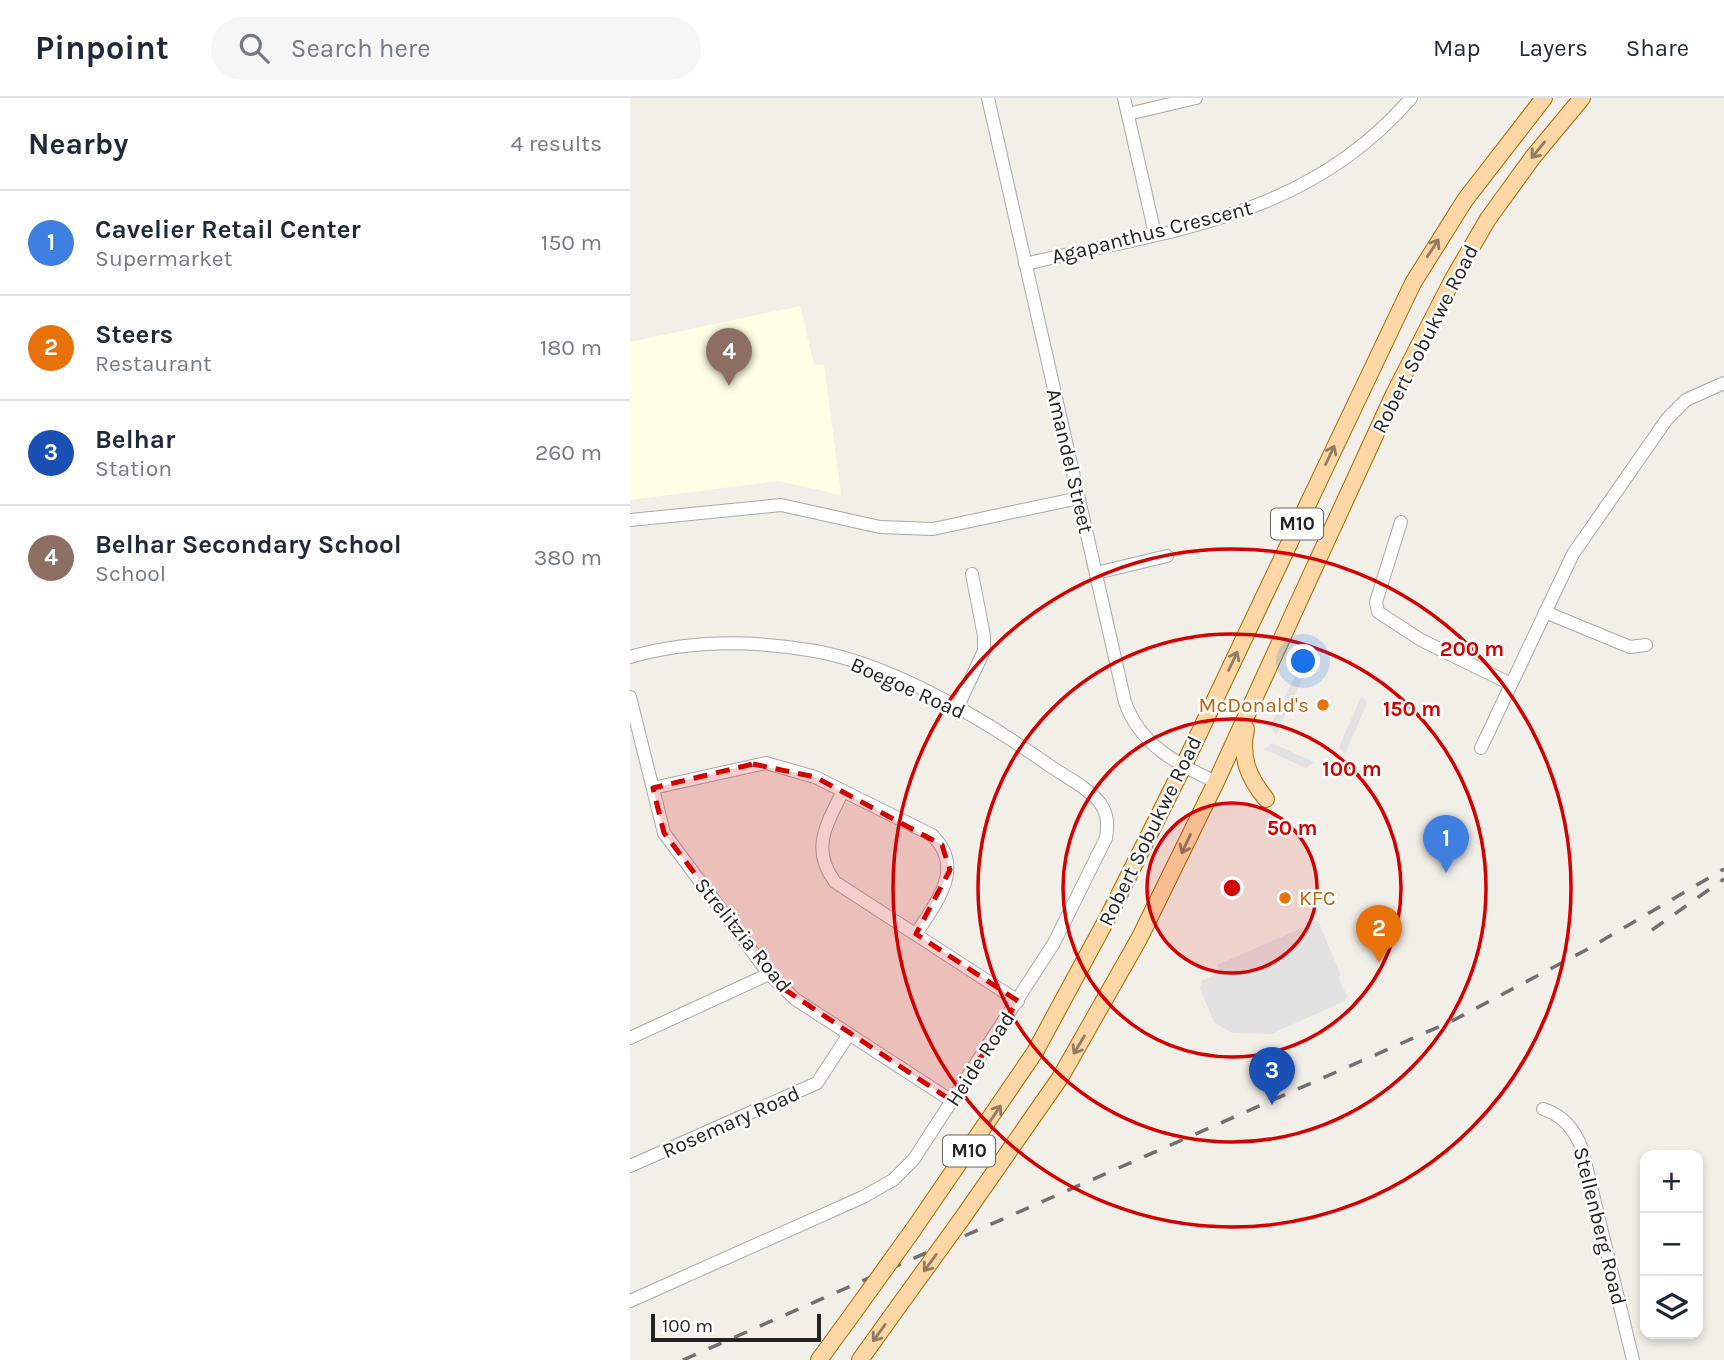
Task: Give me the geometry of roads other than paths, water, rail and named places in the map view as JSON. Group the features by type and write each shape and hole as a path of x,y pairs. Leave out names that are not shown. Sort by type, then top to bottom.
{"main road":[{"name":"Robert Sobukwe Road","path":"819,1360 913,1230 1035,1052 1108,917 1183,767 1413,283 1465,200 1544,98"},
{"name":"Robert Sobukwe Road","path":"860,1360 1035,1116 1104,1003 1145,928 1216,782 1394,394 1453,279 1488,219 1525,167 1582,98"},
{"path":"1251,706 1242,751 1256,787 1266,799"}],"street":[{"name":"Amandel Street","path":"988,98 1130,715 1147,740 1183,767 1216,782"},
{"path":"1124,98 1155,234"},
{"path":"1128,114 1196,98"},
{"name":"Agapanthus Crescent","path":"1025,264 1231,217 1279,198 1357,151 1411,98"},
{"path":"1481,748 1573,554 1667,419 1686,400 1724,383"},
{"path":"630,520 781,505 880,527 933,529 1079,498"},
{"path":"1401,522 1376,606 1378,612 1421,640 1511,684"},
{"path":"1096,573 1167,556"},
{"path":"957,708 984,651 984,636 972,573"},
{"path":"1545,612 1630,648 1646,646"},
{"name":"Boegoe Road","path":"630,657 664,648 768,644 818,652 867,665 957,708 1009,737 1091,794 1104,810 1108,822"},
{"name":"Strelitzia Road","path":"630,697 633,723 664,833 769,974 795,999 953,1101"},
{"path":"653,788 766,763 815,777 932,835 942,845 950,870 947,881 916,934"},
{"path":"843,791 822,834 821,855 826,869 835,881 1018,1001"},
{"name":"Heide Road","path":"630,1301 876,1191 914,1160 1054,943 1106,838 1108,822"},
{"path":"630,1038 769,974"},
{"name":"Rosemary Road","path":"630,1166 817,1083 849,1034"},
{"name":"Stellenberg Road","path":"1544,1109 1557,1114 1572,1129 1582,1149 1633,1360"}],"railway":[{"path":"683,1360 1452,1021 1586,950 1724,869"},
{"path":"1652,930 1724,879"}],"place":[{"name":"Belhar Secondary School","path":"729,386"},
{"name":"McDonald's","path":"1323,705"},
{"name":"Cavelier Retail Center","path":"1446,873"},
{"name":"KFC","path":"1285,898"},
{"name":"Steers","path":"1379,963"},
{"name":"Belhar","path":"1272,1105"}]}
